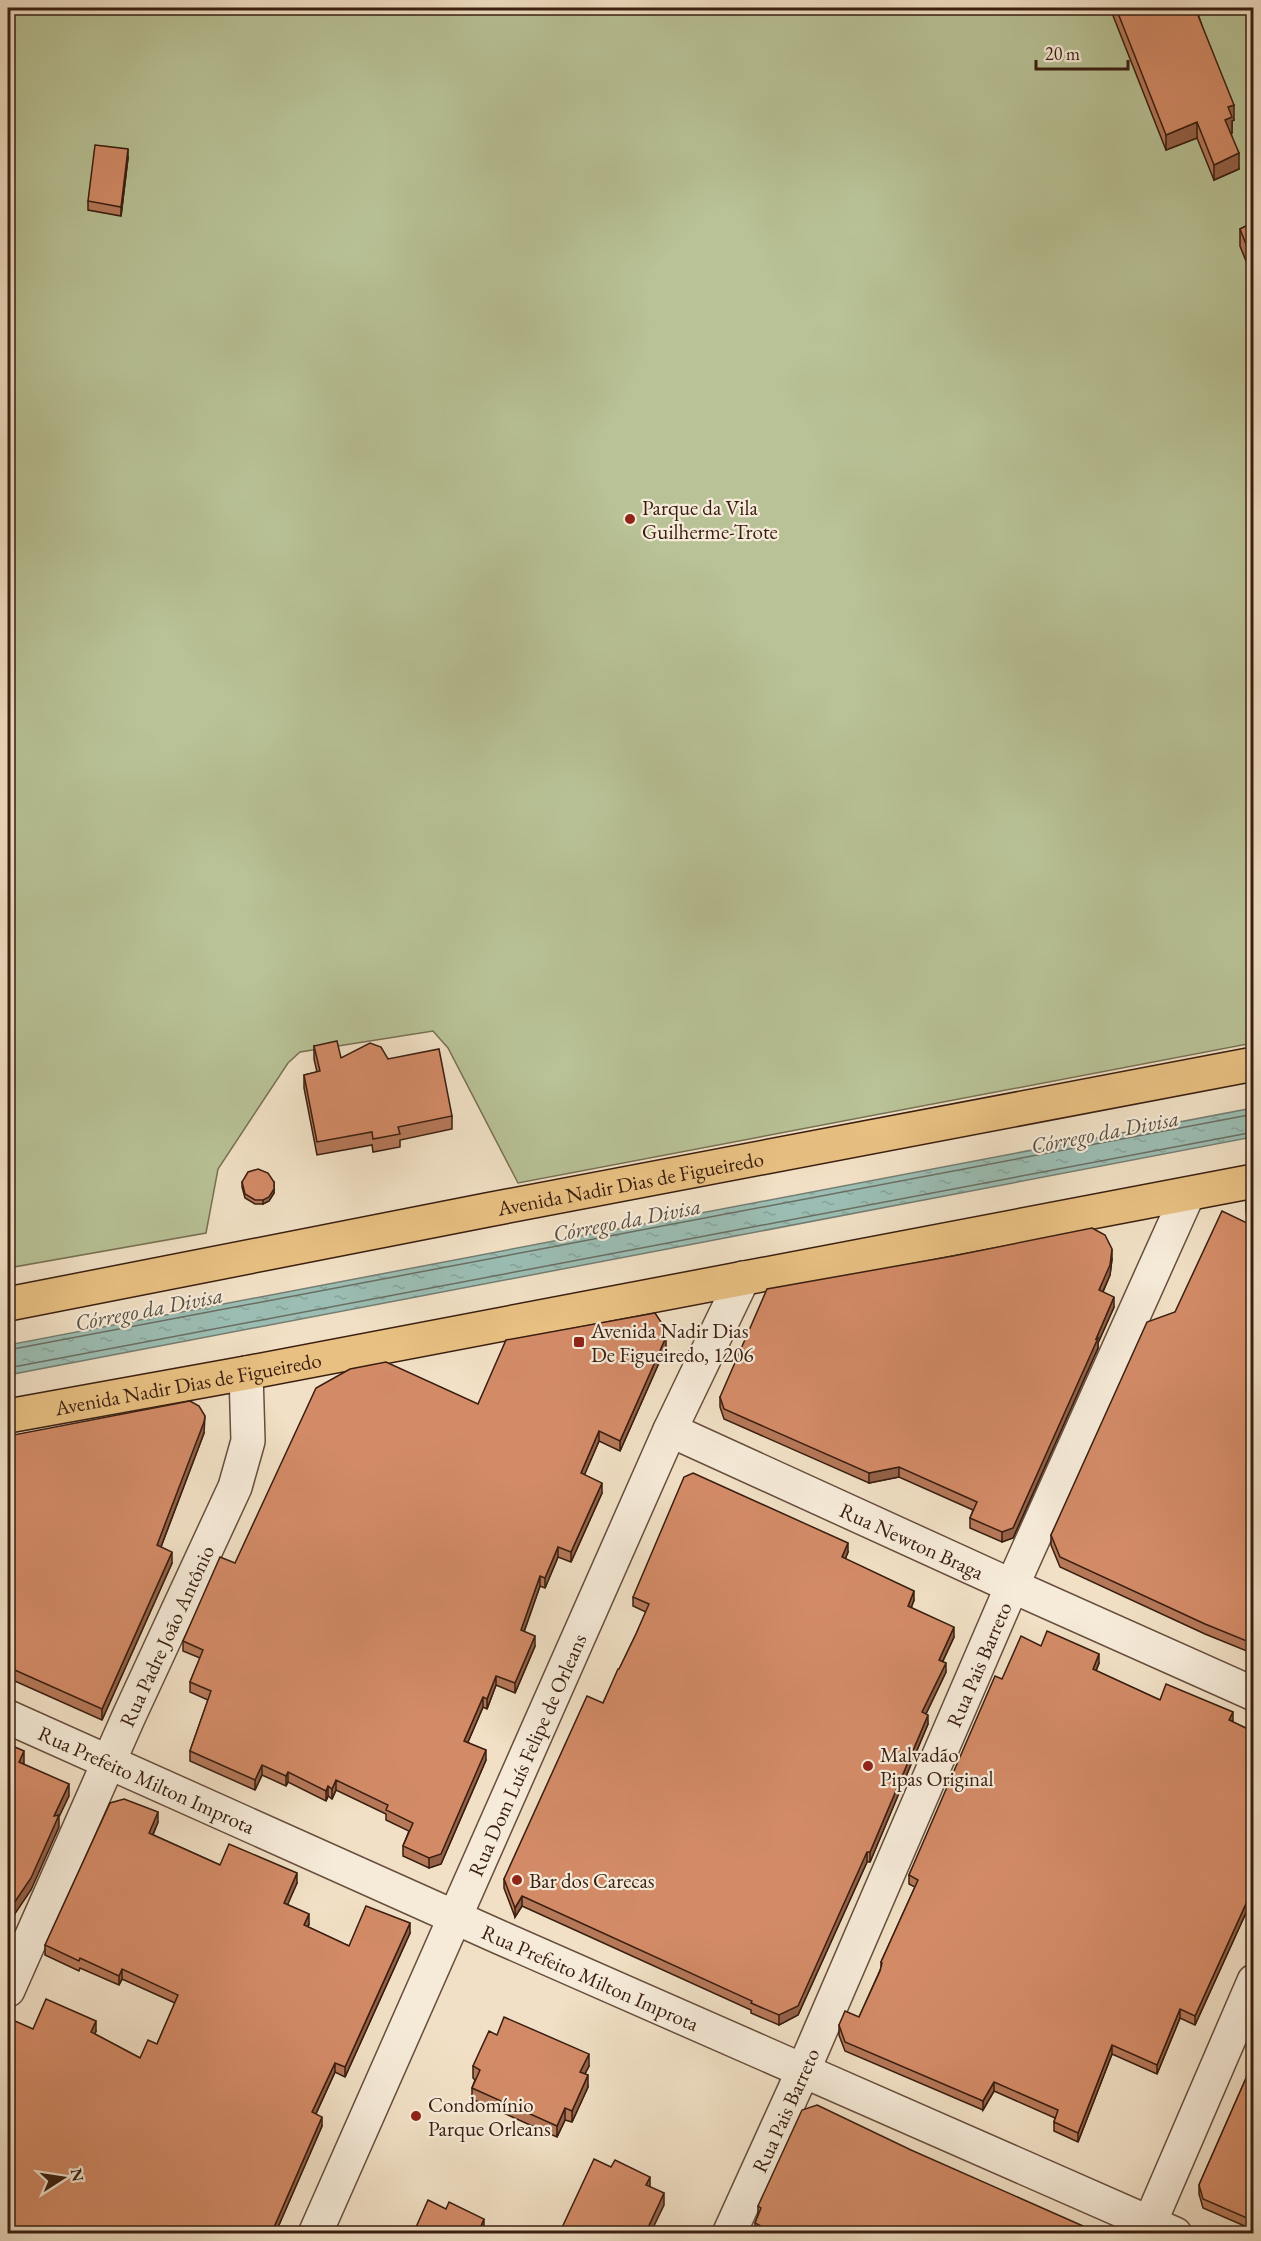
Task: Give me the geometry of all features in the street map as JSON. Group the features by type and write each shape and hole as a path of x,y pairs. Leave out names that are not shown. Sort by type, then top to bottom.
{"main road":[{"name":"Avenida Nadir Dias de Figueiredo","path":"8,1304 1254,1064"},
{"name":"Avenida Nadir Dias de Figueiredo","path":"8,1416 246,1373 1254,1181"}],"street":[{"name":"Rua Pais Barreto","path":"729,2234 803,2071 1012,1586 1188,1194"},
{"name":"Rua Dom Luís Felipe de Orleans","path":"315,2234 670,1430 743,1278"},
{"name":"Rua Padre João Antônio","path":"8,1990 108,1763 235,1487 248,1441 246,1373"},
{"name":"Rua Newton Braga","path":"670,1430 1254,1694"},
{"name":"Rua Prefeito Milton Improta","path":"8,1717 1156,2230"},
{"path":"1156,2230 1254,1981"}],"green space":[{"name":"Parque da Vila Guilherme-Trote","path":"8,8 1253,8 1253,1043 518,1183 448,1048 433,1031 300,1052 288,1063 218,1169 206,1233 8,1268"}],"water":[{"path":"1253,1108 1253,1137 8,1375 8,1345"}],"building":[{"path":"1116,8 1195,8 1234,105 1228,107 1232,117 1225,120 1239,153 1214,165 1197,122 1166,135"},
{"path":"8,133 14,134 9,176 8,175"},
{"path":"95,145 128,149 121,207 88,201"},
{"path":"1254,222 1254,264 1240,229"},
{"path":"337,1041 341,1058 370,1043 381,1047 388,1059 439,1049 452,1116 398,1127 400,1134 373,1139 372,1132 317,1142 304,1075 320,1071 314,1046"},
{"path":"258,1169 268,1173 274,1182 274,1189 269,1197 263,1200 255,1200 245,1194 242,1182 248,1172"},
{"path":"1254,1199 1254,1644 1205,1624 1060,1557 1051,1535 1147,1322 1175,1312 1222,1211 1251,1225 1246,1201"},
{"path":"1092,1228 1105,1235 1112,1249 1110,1265 1099,1290 1114,1297 1013,1528 1002,1532 970,1518 977,1502 899,1467 869,1473 724,1409 720,1397 767,1289 953,1256"},
{"path":"655,1313 663,1325 666,1337 620,1441 599,1431 581,1473 602,1483 571,1552 558,1547 545,1578 540,1576 521,1630 535,1636 515,1683 496,1676 487,1699 483,1697 464,1741 486,1750 441,1854 429,1858 403,1846 413,1823 386,1810 388,1805 336,1780 332,1789 328,1786 326,1791 288,1772 286,1776 262,1765 255,1780 190,1751 211,1691 190,1682 203,1650 183,1641 220,1557 235,1563 316,1388 350,1369 386,1362 478,1404 506,1340"},
{"path":"190,1401 199,1406 205,1416 157,1545 172,1552 102,1709 8,1667 8,1436"},
{"path":"693,1473 848,1543 842,1557 914,1591 908,1606 954,1627 939,1660 946,1663 922,1712 928,1715 870,1852 867,1852 798,2006 779,2015 522,1896 515,1908 504,1879 587,1696 603,1703 636,1634 649,1604 633,1597 684,1477"},
{"path":"1047,1631 1099,1654 1093,1669 1160,1700 1166,1684 1233,1712 1229,1720 1254,1732 1254,1886 1195,2016 1180,2009 1157,2065 1112,2045 1078,2133 1054,2122 1058,2110 994,2082 983,2101 845,2042 839,2025 845,2011 859,2017 880,1971 881,1962 918,1880 909,1875 995,1676 1002,1679 1021,1636 1041,1646"},
{"path":"8,1744 24,1751 19,1762 69,1784 54,1816 59,1815 31,1878 8,1912"},
{"path":"124,1799 158,1812 149,1833 220,1865 229,1844 297,1873 284,1903 309,1914 304,1925 349,1946 366,1906 410,1923 345,2067 335,2063 312,2112 322,2117 271,2234 8,2234 8,2038 15,2021 33,2029 46,1999 96,2021 91,2032 140,2058 148,2040 157,2044 178,1995 122,1969 119,1976 45,1945 110,1803"},
{"path":"504,2017 589,2054 580,2072 588,2075 572,2111 565,2108 557,2126 472,2088 480,2070 473,2066 489,2031 497,2035"},
{"path":"1254,2060 1254,2221 1203,2199 1199,2185"},
{"path":"817,2105 911,2150 1083,2226 1081,2234 772,2234 773,2232 755,2223 761,2208 758,2206 802,2110"},
{"path":"594,2159 611,2167 615,2160 650,2177 646,2185 664,2193 645,2234 559,2234"},
{"path":"428,2200 446,2209 449,2202 484,2219 481,2226 496,2234 413,2234"}],"place":[{"name":"Parque da Vila Guilherme-Trote","path":"630,519"},
{"name":"Avenida Nadir Dias De Figueiredo, 1206","path":"579,1342"},
{"name":"Malvadão Pipas Original","path":"868,1766"},
{"name":"Bar dos Carecas","path":"517,1880"},
{"name":"Condomínio Parque Orleans","path":"416,2116"}],"water label":[{"name":"Córrego da Divisa","path":"1105,1132"},
{"name":"Córrego da Divisa","path":"627,1220"},
{"name":"Córrego da Divisa","path":"149,1309"}]}
